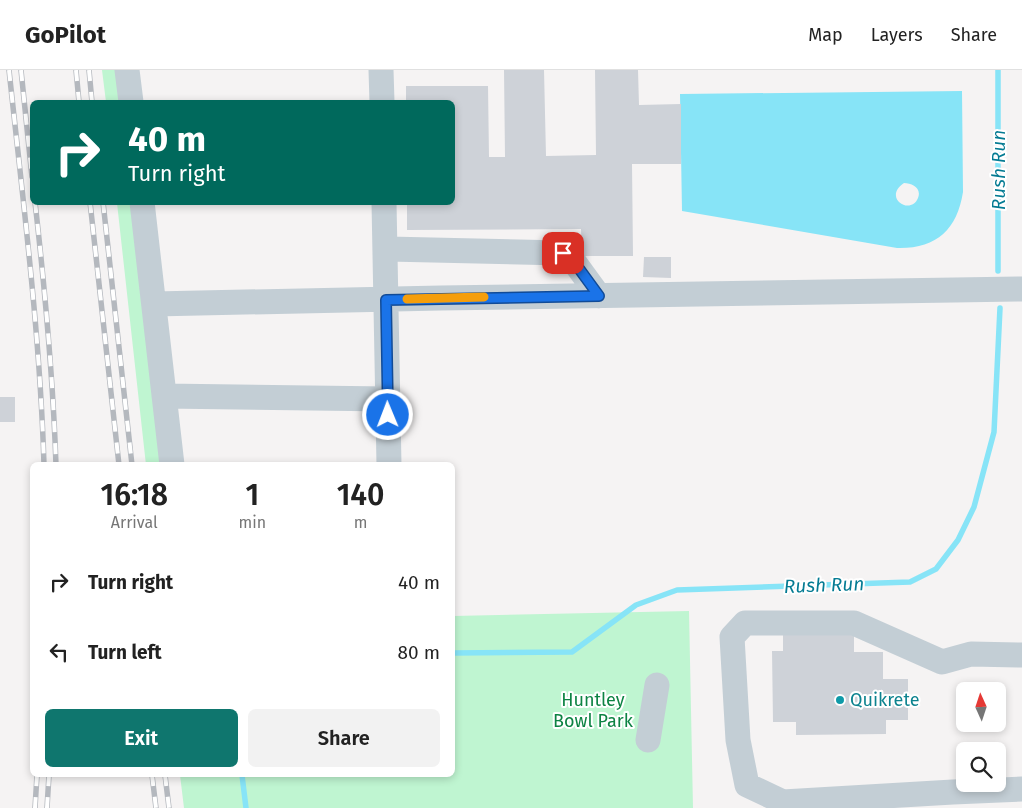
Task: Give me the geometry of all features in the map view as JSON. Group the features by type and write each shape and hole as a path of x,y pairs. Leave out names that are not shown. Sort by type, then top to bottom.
{"lane":[{"path":"127,70 131,100"},
{"path":"381,70 382,100"},
{"path":"142,205 172,462"},
{"path":"384,205 390,462"},
{"path":"388,249 563,253 572,259 599,296"},
{"path":"154,304 1022,289"},
{"path":"164,396 388,399"},
{"path":"1022,656 971,654 942,662 854,623 745,623 732,637 738,740 747,786 783,802 1022,789"},
{"path":"648,740 657,685"}],"green space":[{"path":"102,70 127,70 131,100 106,100"},
{"path":"117,205 142,205 172,462 146,462"},
{"name":"Huntley Bowl Park","path":"689,611 693,808 184,808 180,777 455,777 455,616"}],"water":[{"path":"962,91 963,192 956,217 950,227 933,241 923,245 897,248 682,211 680,94","holes":["904,183 913,185 919,191 918,198 910,205 900,203 896,194 898,189"]}],"building":[{"path":"504,70 544,70 546,156 596,155 595,70 638,70 639,105 681,104 681,164 632,164 633,256 582,256 581,229 407,230 407,205 455,205 455,100 406,100 406,86 488,86 489,157 505,157"},
{"path":"644,257 671,257 671,278 643,277"},
{"path":"0,397 15,397 15,422 0,422"},
{"name":"Quikrete","path":"854,631 854,652 883,652 883,679 908,679 908,720 886,720 886,734 796,735 796,722 773,722 772,651 783,651 783,632"}],"waterway":[{"name":"Rush Run","path":"998,70 998,271"},
{"name":"Rush Run","path":"455,653 572,652 636,605 677,590 910,582 936,569 958,540 974,507 994,432 1000,308"},
{"name":"Rush Run","path":"242,777 246,808"}],"railway":[{"path":"9,70 35,317 44,462"},
{"path":"21,70 30,158"},
{"path":"76,70 79,100"},
{"path":"89,70 92,100"},
{"path":"35,205 48,334 56,462"},
{"path":"90,205 119,462"},
{"path":"103,205 132,462"},
{"path":"35,808 37,777"},
{"path":"47,808 49,777"},
{"path":"152,777 156,808"},
{"path":"165,777 169,808"}],"slow traffic":[{"path":"407,299 484,297"}],"place":[{"name":"Quikrete","path":"840,700"}],"route":[{"path":"388,415 386,300 599,296 572,259 563,253"}]}
